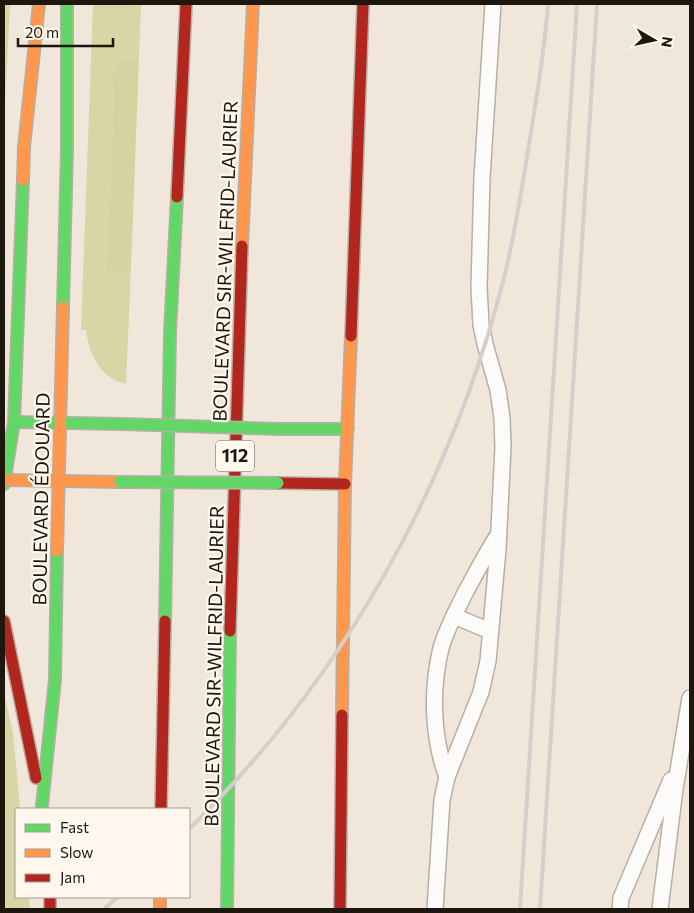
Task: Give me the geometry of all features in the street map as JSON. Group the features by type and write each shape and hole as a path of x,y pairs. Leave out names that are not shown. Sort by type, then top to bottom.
{"main road":[{"name":"BOULEVARD ÉDOUARD","path":"4,482 14,422 24,147 38,4"},
{"name":"BOULEVARD ÉDOUARD","path":"42,807 55,679 67,149 67,4"},
{"path":"161,808 170,332 186,4"},
{"name":"BOULEVARD SIR-WILFRID-LAURIER","path":"227,909 229,700 235,463 248,93 253,4"},
{"path":"340,909 346,484 363,4"},
{"path":"14,422 348,429"},
{"path":"4,482 346,484"},
{"name":"BOULEVARD ÉDOUARD","path":"4,621 42,807"}],"lane":[{"path":"435,909 439,823 442,800 447,777 482,692 488,660 499,534 503,447 502,418 498,390 484,344 479,287 482,178 493,4"},
{"path":"447,777 440,758 437,738 435,694 441,647 484,555 499,534"},
{"path":"454,616 490,631"},
{"path":"660,909 690,698"},
{"path":"620,909 621,898 680,758"}],"green space":[{"path":"4,4 10,4 4,128"},
{"path":"93,4 141,4 139,58 119,61 112,77 113,122 105,278 131,268 126,384 116,381 98,365 91,352 86,330 81,330"},
{"path":"139,58 131,268 105,279 113,122 112,77 119,61"},
{"path":"4,693 13,733 20,808 15,808 15,898 29,898 30,909 4,909"}],"railway":[{"path":"190,828 245,771 296,709 342,643 384,575 422,504 454,430 482,355 504,278 519,205 536,100 548,4"},
{"path":"520,909 577,4"},
{"path":"540,909 597,4"},
{"path":"104,909 117,898"}],"traffic: fast":[{"path":"63,307 67,149 67,4"},
{"path":"4,484 14,422 23,180"},
{"path":"165,621 170,332 177,197"},
{"path":"14,422 122,424"},
{"path":"122,424 279,429"},
{"path":"279,429 348,429"},
{"path":"120,482 278,483"},
{"path":"42,806 55,679 57,551"},
{"path":"227,909 230,631"}],"traffic: slow":[{"path":"23,180 24,147 39,4"},
{"path":"242,246 253,4"},
{"path":"57,551 63,307"},
{"path":"342,715 345,484 351,336"},
{"path":"4,480 120,482"},
{"path":"160,898 160,909"}],"traffic: jam":[{"path":"177,197 186,4"},
{"path":"351,336 363,4"},
{"path":"230,631 242,246"},
{"path":"278,483 345,484"},
{"path":"4,621 36,778"},
{"path":"161,808 165,621"},
{"path":"340,909 342,715"},
{"path":"50,898 50,909"}]}
